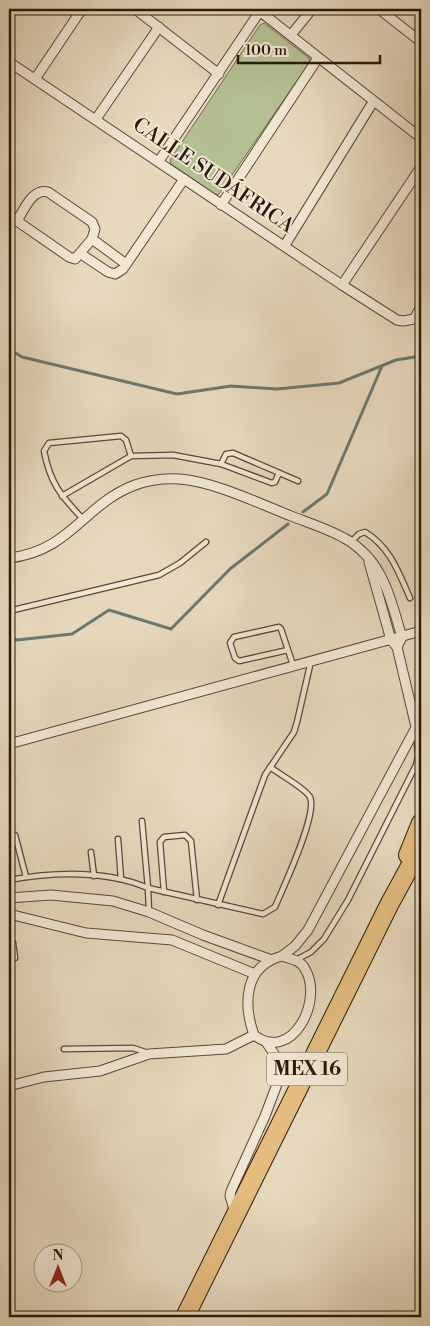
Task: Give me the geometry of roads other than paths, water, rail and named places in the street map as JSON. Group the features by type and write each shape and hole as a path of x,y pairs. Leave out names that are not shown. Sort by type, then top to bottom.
{"highway":[{"path":"389,905 421,823"},
{"name":"MEX 16","path":"185,1317 389,905 421,846"},
{"name":"MEX 16","path":"174,1317 196,1294"}],"street":[{"path":"35,79 82,9"},
{"path":"135,9 219,74"},
{"path":"291,35 312,9"},
{"path":"379,9 421,42"},
{"path":"159,161 219,74 258,10 421,138"},
{"path":"96,120 159,27"},
{"path":"222,205 318,58"},
{"name":"CALLE SUDÁFRICA","path":"9,62 285,245 342,286 398,320 414,319 421,308"},
{"path":"285,245 373,102"},
{"path":"342,286 421,167"},
{"path":"81,254 108,272 116,274 126,264 184,179"},
{"path":"9,216 75,259 92,239 96,228 92,222 48,192 42,190 36,192 17,221"},
{"path":"92,239 126,264"},
{"path":"9,558 46,549 113,496 133,486 154,480 180,479 209,486 264,506 352,542 366,555 383,580 402,637"},
{"path":"366,555 394,643 416,727"},
{"path":"9,744 311,661 394,643 402,637 421,631"},
{"path":"9,898 51,895 113,901 149,912 203,936 269,959 282,956 301,940 318,913 421,718"},
{"path":"9,914 86,933 172,940 255,974"},
{"path":"266,1042 279,1042 292,1036 306,1016 310,992 305,968 296,960 282,956"},
{"path":"235,1215 230,1196 231,1191 265,1116 279,1079 277,1058 266,1042 254,1035 249,1021 247,1001 249,988 255,974 269,959"},
{"path":"9,1086 44,1076 100,1071 149,1054 226,1049 254,1035"}],"lane":[{"path":"84,520 62,496 48,471 44,451 49,443 121,436 126,440 131,456"},
{"path":"221,464 226,454 233,453 298,481"},
{"path":"62,496 131,456 173,455 221,464 272,483 275,482 279,473"},
{"path":"352,542 359,534 365,532 382,546 391,556 410,598"},
{"path":"9,610 159,575 180,563 206,542"},
{"path":"288,650 239,661 234,658 231,640 234,636 276,627 281,629 294,667"},
{"path":"218,905 270,767 294,732 302,708 311,661"},
{"path":"296,960 311,952 324,939 348,900 416,765 418,756 416,727"},
{"path":"9,880 26,877 94,876 121,879 164,892 263,914 272,910 299,851 311,812 309,795 270,767"},
{"path":"142,821 149,912"},
{"path":"15,835 26,877"},
{"path":"164,892 160,842 164,837 185,835 191,841 197,900"},
{"path":"118,839 121,879"},
{"path":"91,852 94,876"},
{"path":"9,941 13,944 15,958"},
{"path":"64,1049 133,1048 149,1054"}],"waterway":[{"path":"9,349 22,357 177,394 231,386 277,389 339,383 396,360 421,356"},
{"path":"303,512 327,494 382,366"},
{"path":"9,637 17,640 72,634 109,610 171,629 230,569 288,524"}]}
